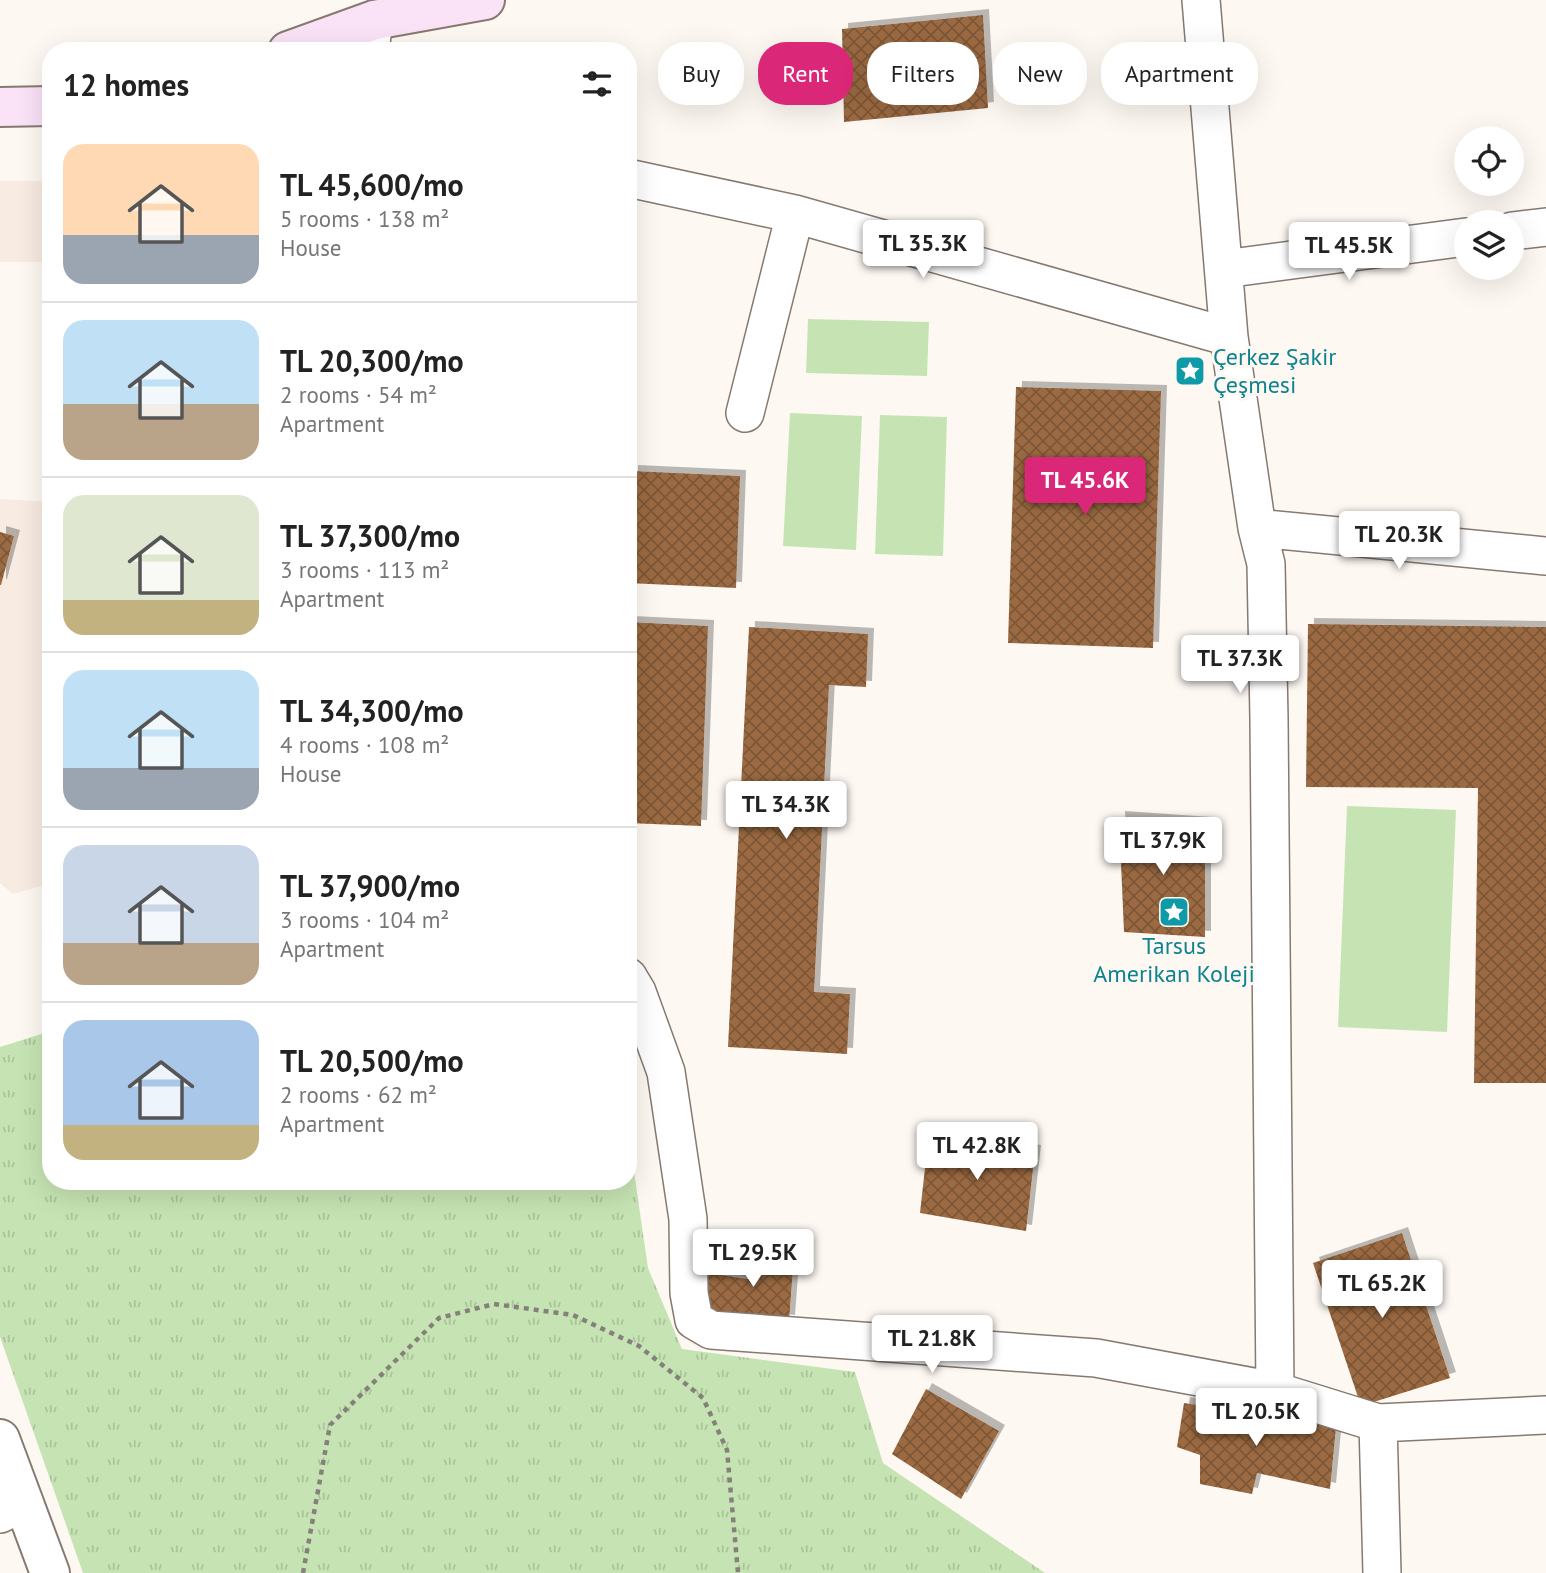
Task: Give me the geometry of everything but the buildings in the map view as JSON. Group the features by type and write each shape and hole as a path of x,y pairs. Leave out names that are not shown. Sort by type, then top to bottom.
{"main road":[{"path":"338,42 372,36 485,0"},
{"path":"0,107 42,106"}],"street":[{"path":"1200,0 1229,337 1257,528 1266,564 1275,1391"},
{"path":"637,180 795,214 1229,337"},
{"path":"745,413 795,214"},
{"path":"1524,230 1546,227"},
{"path":"1224,269 1454,239"},
{"path":"1257,528 1546,556"},
{"path":"637,992 666,1072 688,1219 689,1293 694,1320 711,1330 1096,1358 1275,1391 1378,1423 1546,1415"},
{"path":"1378,1423 1382,1573"},
{"path":"0,1439 12,1508 50,1573"}],"path":[{"path":"303,1573 330,1425 439,1318 494,1304 573,1315 639,1346 704,1398 727,1450 738,1573"}],"shaded area":[{"path":"0,181 42,181 42,262 0,262"},
{"path":"0,499 42,501 42,886 13,894 0,883"}],"green space":[{"path":"808,319 929,322 927,376 806,373"},
{"path":"790,413 862,416 856,550 783,546"},
{"path":"880,415 947,417 943,556 875,554"},
{"path":"1347,806 1456,810 1447,1032 1338,1027"},
{"path":"42,1034 42,1190 637,1190 648,1268 682,1349 855,1372 883,1463 1045,1573 83,1573 0,1337 0,1047"}],"place":[{"name":"Çerkez Şakir Çeşmesi","path":"1190,371"},
{"name":"Tarsus Amerikan Koleji","path":"1174,912"}]}
